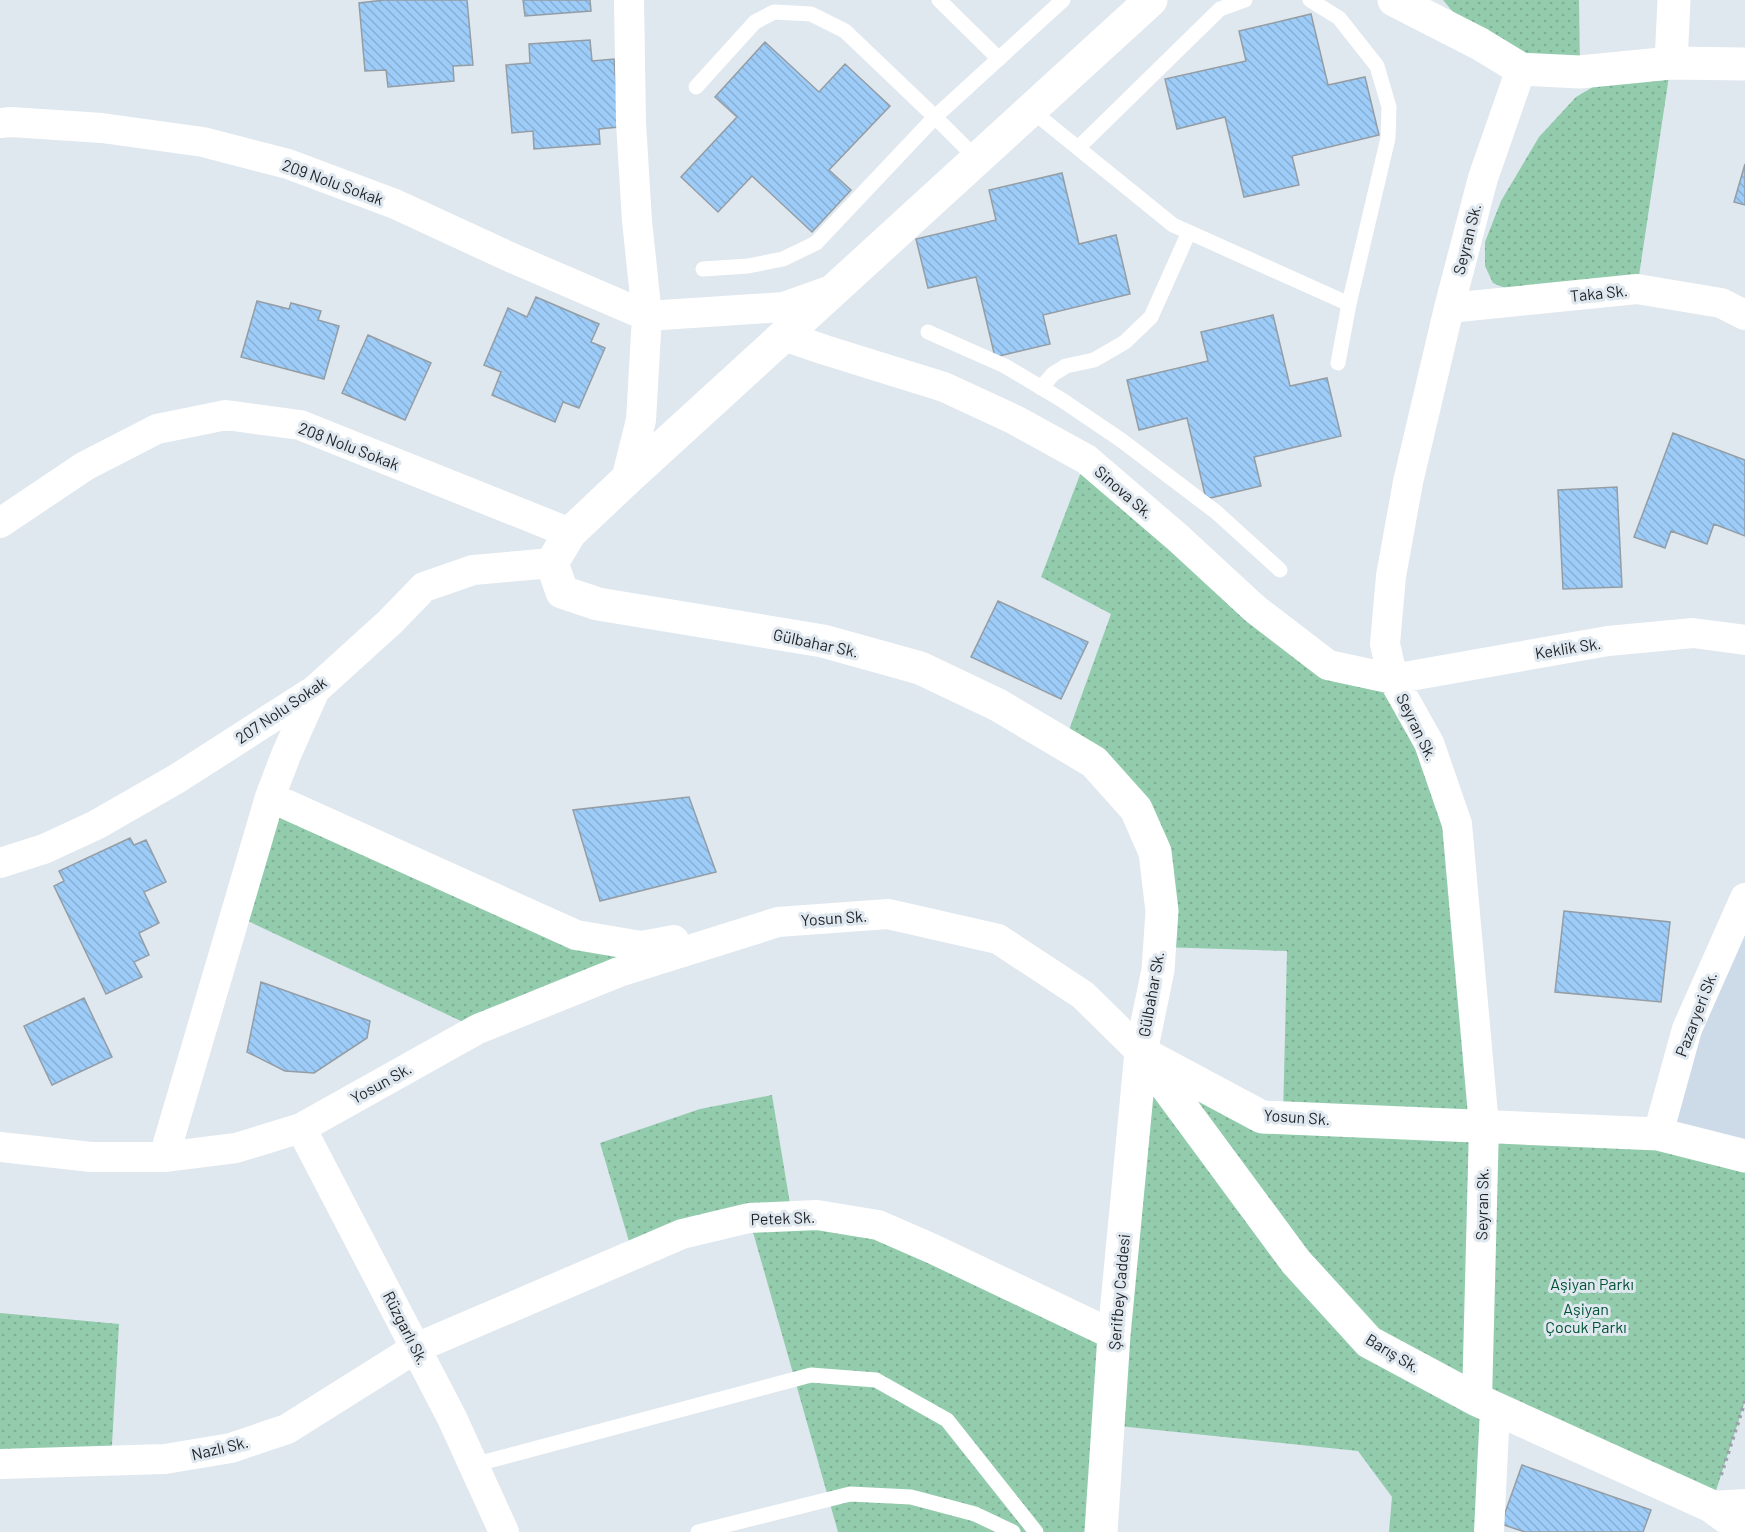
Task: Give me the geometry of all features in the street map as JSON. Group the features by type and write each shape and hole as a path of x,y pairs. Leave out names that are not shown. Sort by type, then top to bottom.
{"street":[{"path":"627,480 641,420 646,316 632,134 629,0"},
{"path":"552,563 570,533 1151,0"},
{"path":"1394,0 1480,44 1521,69 1580,72 1671,63 1745,64"},
{"path":"1443,0 1480,44"},
{"path":"1671,63 1674,0"},
{"name":"Seyran Sk.","path":"1489,1532 1484,1126 1457,824 1428,743 1393,679 1385,644 1391,576 1408,482 1449,308 1483,178 1521,69"},
{"name":"209 Nolu Sokak","path":"0,123 102,128 192,141 288,164 395,204 646,316"},
{"path":"646,316 784,307 834,289"},
{"name":"Taka Sk.","path":"1449,308 1638,289 1721,303 1745,315"},
{"name":"Sinova Sk.","path":"784,336 944,387 1015,420 1086,459 1177,537 1255,609 1328,666 1393,679"},
{"name":"208 Nolu Sokak","path":"0,523 85,466 157,429 226,415 300,425 570,533"},
{"name":"207 Nolu Sokak","path":"0,863 44,849 96,825 178,778 315,690 390,622 424,587 473,570 552,563"},
{"name":"Gülbahar Sk.","path":"552,563 562,592 598,604 823,641 920,668 998,705 1094,762 1136,809 1155,852 1162,911 1158,970 1141,1052"},
{"name":"Keklik Sk.","path":"1393,679 1608,641 1693,633 1745,640"},
{"path":"164,1157 270,797 315,690"},
{"path":"270,797 576,935 641,946 778,922"},
{"name":"Pazaryeri Sk.","path":"1658,1134 1687,1029 1745,898"},
{"name":"Yosun Sk.","path":"0,1147 91,1157 164,1157 236,1148 302,1128 478,1029 619,972 778,922 888,914 998,939 1083,995 1141,1052 1262,1117 1658,1134 1745,1156"},
{"name":"Şerifbey Caddesi","path":"1101,1532 1114,1335 1141,1052"},
{"name":"Barış Sk.","path":"1141,1052 1296,1262 1369,1342 1486,1404 1711,1506 1745,1531"},
{"name":"Rüzgarlı Sk.","path":"302,1128 452,1418 504,1532"},
{"name":"Petek Sk.","path":"416,1348 682,1234 749,1218 817,1215 878,1225 1114,1335"},
{"name":"Nazlı Sk.","path":"0,1464 165,1459 231,1448 287,1429 416,1348"},
{"path":"1711,1506 1745,1504"}],"lane":[{"path":"939,0 999,58"},
{"path":"703,269 748,266 783,259 816,243 935,117 1063,0"},
{"path":"1078,148 1220,9 1245,0"},
{"path":"1310,0 1339,18 1377,66 1389,107 1388,138 1349,304 1338,363"},
{"path":"696,87 755,22 774,12 811,14 845,31 977,159"},
{"path":"1031,110 1173,225 1349,304"},
{"path":"1041,388 1053,374 1066,366 1094,360 1125,342 1151,317 1189,232"},
{"path":"928,332 1005,366 1062,400 1121,440 1216,512 1280,570"},
{"path":"473,1465 811,1375 876,1380 947,1420 1036,1532"},
{"path":"698,1532 850,1494 911,1497 975,1514 1013,1532"}],"path":[{"path":"1711,1506 1745,1401"}],"shaded area":[{"path":"1745,912 1745,1156 1658,1134"}],"green space":[{"path":"1443,0 1579,0 1580,72 1480,44"},
{"path":"1671,63 1637,289 1512,291 1493,283 1485,266 1485,242 1501,201 1539,137 1576,97 1625,68"},
{"path":"1086,459 1328,665 1393,679 1457,824 1484,1126 1745,1156 1745,1401 1711,1506 1496,1409 1489,1532 1389,1532 1392,1497 1358,1451 1109,1425 1101,1532 838,1532 749,1218 633,1255 600,1143 700,1109 772,1095 792,1216 817,1215 1114,1335 1141,1052 1283,1118 1287,951 1159,947 1155,852 1064,744 1111,614 1041,577"},
{"path":"270,797 641,946 478,1029 235,915"},
{"path":"0,1313 119,1324 111,1461 0,1464"}],"building":[{"path":"384,0 467,0 473,65 453,66 454,81 388,87 386,70 365,71 359,3"},
{"path":"523,0 590,0 591,11 525,16"},
{"path":"1311,14 1328,85 1365,77 1379,135 1292,156 1299,185 1244,197 1225,117 1177,129 1165,79 1246,61 1239,31"},
{"path":"590,40 592,61 614,59 619,127 599,129 600,144 534,149 533,131 512,133 506,65 530,63 529,44"},
{"path":"765,42 819,92 845,64 890,106 829,170 851,190 812,232 752,176 718,212 681,177 737,117 715,97"},
{"path":"1745,164 1745,205 1734,202"},
{"path":"1062,173 1079,244 1116,235 1130,294 1043,315 1050,344 995,357 976,277 928,288 916,239 996,220 989,190"},
{"path":"536,297 599,324 591,342 605,348 579,408 563,402 555,422 492,395 501,372 484,365 508,308 527,317"},
{"path":"257,301 289,309 291,303 321,311 318,320 339,326 324,379 241,357"},
{"path":"1273,315 1290,386 1327,378 1341,436 1254,457 1261,486 1206,499 1187,418 1139,430 1127,380 1208,361 1201,332"},
{"path":"368,335 431,363 405,420 342,393"},
{"path":"1673,433 1745,460 1745,536 1714,524 1707,544 1671,531 1665,548 1634,537"},
{"path":"1617,487 1622,587 1563,589 1558,490"},
{"path":"998,601 1088,642 1061,699 971,657"},
{"path":"689,797 716,872 600,901 573,810"},
{"path":"130,838 134,845 146,840 166,882 144,892 159,923 139,933 149,955 134,962 142,977 106,994 54,886 64,881 59,871"},
{"path":"1564,911 1670,922 1661,1002 1555,992"},
{"path":"261,982 370,1021 367,1038 314,1073 285,1071 247,1052"},
{"path":"84,998 112,1057 52,1085 24,1026"},
{"path":"1522,1465 1651,1510 1643,1532 1525,1532 1501,1524"}],"park label":[{"name":"Aşiyan Parkı","path":"1592,1284"},
{"name":"Aşiyan Çocuk Parkı","path":"1586,1318"}]}
